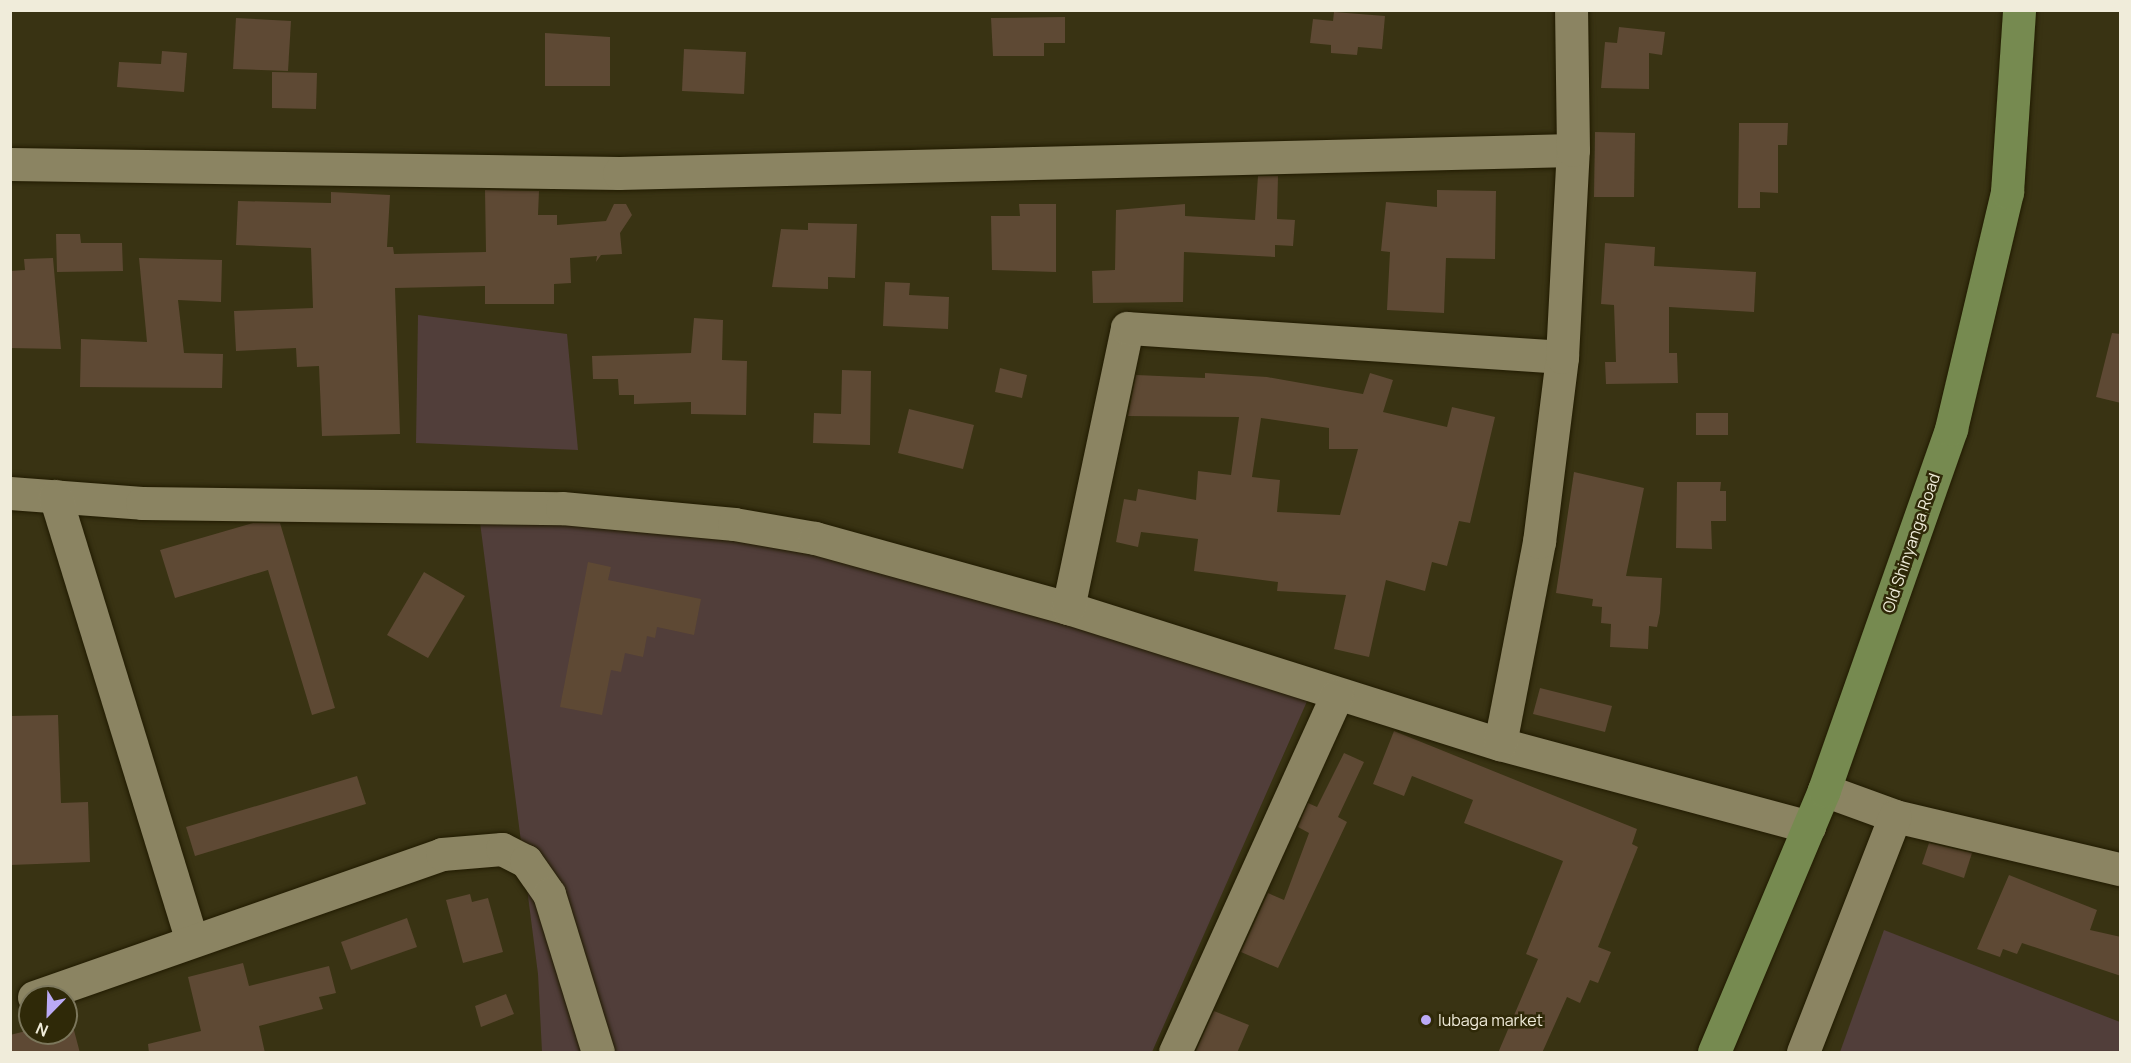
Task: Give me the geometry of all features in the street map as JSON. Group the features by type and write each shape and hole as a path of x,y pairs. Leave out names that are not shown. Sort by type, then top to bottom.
{"main road":[{"name":"Old Shinyanga Road","path":"1714,1053 1824,790 1951,429 1997,250 2017,93 2019,10"}],"street":[{"path":"1500,744 1539,542 1562,357 1573,150 1570,10"},
{"path":"10,164 619,173 1573,150"},
{"path":"1068,608 1127,328 1562,357"},
{"path":"10,493 142,503 562,508 734,524 815,538 1068,608 1337,695 1500,744 1809,827"},
{"path":"56,496 192,940"},
{"path":"1175,1053 1337,695"},
{"path":"1824,790 1896,816 2121,869"},
{"path":"1803,1053 1896,816"},
{"path":"68,985 442,854 502,849 526,861 549,894 598,1053"}],"shaded area":[{"path":"418,315 567,334 578,450 416,443"},
{"path":"477,499 760,528 1316,681 1152,1052 542,1052 538,974"},
{"path":"1884,930 2120,1022 2120,1052 1840,1052"}],"building":[{"path":"1334,12 1385,16 1382,49 1358,47 1357,55 1331,53 1331,45 1310,43 1313,19 1333,21"},
{"path":"1065,17 1065,43 1044,43 1044,56 993,56 991,18"},
{"path":"236,18 291,21 288,71 233,69"},
{"path":"1619,27 1665,32 1662,55 1649,53 1649,89 1601,88 1605,42 1617,43"},
{"path":"545,33 610,37 610,86 545,86"},
{"path":"684,49 746,52 744,94 682,91"},
{"path":"162,51 187,53 184,92 117,87 119,62 161,64"},
{"path":"272,72 317,73 316,109 272,108"},
{"path":"1739,123 1788,123 1787,145 1778,145 1778,193 1760,192 1760,208 1738,208"},
{"path":"1595,132 1635,133 1634,197 1594,197"},
{"path":"1258,176 1278,176 1277,219 1295,220 1293,246 1275,245 1275,257 1184,252 1183,302 1093,303 1092,271 1115,270 1116,210 1185,204 1185,216 1255,220"},
{"path":"485,190 539,191 538,215 557,215 557,225 606,221 614,204 626,204 632,215 620,233 622,254 601,255 596,262 597,256 570,258 571,283 554,284 554,304 485,304 485,286 395,288 400,434 322,436 319,366 297,367 296,348 236,351 234,311 313,308 311,248 236,245 238,201 331,203 331,192 390,195 387,247 393,247 394,254 486,252"},
{"path":"1437,190 1496,191 1495,259 1446,258 1444,313 1387,310 1390,252 1381,251 1386,202 1437,207"},
{"path":"1019,204 1056,204 1056,272 992,270 991,216 1020,216"},
{"path":"808,223 857,224 855,278 828,277 828,289 772,287 781,229 808,230"},
{"path":"56,234 80,234 81,243 122,243 123,271 57,272"},
{"path":"1605,243 1655,247 1654,266 1756,272 1754,312 1669,307 1669,353 1677,353 1678,383 1606,384 1605,362 1616,362 1614,305 1601,304"},
{"path":"53,258 61,349 10,348 10,271 25,270 24,259"},
{"path":"139,258 222,260 221,302 178,300 184,353 223,354 222,388 80,387 81,339 147,342"},
{"path":"885,282 910,283 909,295 949,297 948,329 883,326"},
{"path":"694,318 723,320 722,360 747,361 746,415 691,414 691,402 634,404 634,395 619,395 618,379 593,379 592,356 691,353"},
{"path":"2112,333 2121,334 2121,403 2096,397"},
{"path":"1000,368 1027,375 1022,398 995,392"},
{"path":"842,370 871,371 870,445 813,443 814,413 841,414"},
{"path":"1205,373 1267,377 1363,394 1370,373 1393,380 1383,412 1447,427 1452,407 1495,417 1470,523 1459,521 1447,566 1432,562 1425,591 1386,580 1369,657 1334,649 1346,595 1277,591 1278,582 1194,571 1198,539 1141,532 1138,547 1116,542 1124,499 1136,501 1138,489 1196,500 1198,471 1231,475 1239,417 1128,416 1136,375 1205,378","holes":["1261,418 1329,428 1329,449 1358,449 1340,515 1277,512 1280,480 1252,477"]},
{"path":"909,409 974,425 963,469 898,453"},
{"path":"1696,413 1728,413 1728,435 1696,435"},
{"path":"1574,472 1644,488 1626,576 1662,578 1660,613 1657,627 1649,626 1648,649 1610,647 1611,624 1601,623 1602,607 1592,606 1593,599 1556,593"},
{"path":"1677,482 1721,482 1720,491 1726,491 1726,521 1711,521 1712,549 1676,548"},
{"path":"253,523 280,523 335,708 312,715 268,570 175,598 160,550"},
{"path":"588,562 611,567 608,580 701,599 694,635 657,627 655,638 647,636 643,657 625,653 621,672 611,670 602,715 560,707"},
{"path":"424,572 465,596 428,658 387,635"},
{"path":"1540,688 1612,706 1605,732 1533,714"},
{"path":"58,715 61,803 88,802 90,862 10,865 10,716"},
{"path":"1394,731 1637,829 1632,844 1638,847 1598,947 1611,952 1598,983 1590,980 1580,1003 1567,997 1542,1053 1498,1053 1538,959 1526,954 1563,861 1464,823 1473,800 1412,776 1404,796 1373,784"},
{"path":"1344,753 1364,762 1338,817 1347,822 1278,968 1241,952 1268,893 1284,900 1309,833 1298,827 1308,803 1317,807"},
{"path":"357,776 366,804 195,856 186,827"},
{"path":"1929,843 1972,853 1964,878 1922,864"},
{"path":"2009,875 2097,910 2090,930 2121,937 2121,976 2022,943 2017,954 2003,949 2000,957 1977,949"},
{"path":"470,894 472,902 488,898 503,952 463,963 446,900"},
{"path":"407,918 417,947 351,970 341,942"},
{"path":"243,963 249,986 329,966 336,993 319,997 323,1009 259,1026 265,1053 149,1053 148,1044 201,1031 188,977"},
{"path":"506,994 514,1014 481,1027 475,1006"},
{"path":"1214,1011 1249,1025 1237,1053 1195,1053"},
{"path":"18,1033 18,1045 78,1045 80,1053 10,1053 10,1035"}],"place":[{"name":"lubaga market","path":"1426,1020"}]}
